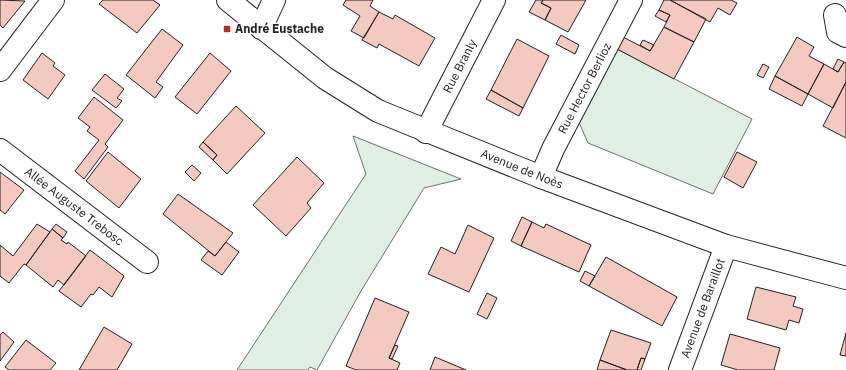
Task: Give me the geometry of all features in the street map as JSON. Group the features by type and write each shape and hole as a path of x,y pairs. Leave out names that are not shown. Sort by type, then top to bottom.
{"street":[{"path":"0,70 53,0"},
{"name":"Avenue de Noès","path":"228,0 325,78 378,111 541,178 726,246 846,278"},
{"path":"261,28 274,0"},
{"name":"Rue Branly","path":"426,132 494,0"},
{"name":"Rue Hector Berlioz","path":"541,178 552,148 632,0"},
{"path":"835,15 838,32 846,36"},
{"name":"Allée Auguste Trebosc","path":"0,150 147,262"},
{"name":"Avenue de Baraillot","path":"680,370 726,246"}],"green space":[{"path":"617,49 752,119 713,194 588,143 578,120"},
{"path":"353,136 461,179 424,188 361,291 317,370 310,367 308,370 237,370 366,174"}],"building":[{"path":"0,0 25,1 3,28 0,25"},
{"path":"103,0 153,0 160,5 137,33 99,4"},
{"path":"346,0 373,0 370,6 379,12 364,38 351,31 360,16 343,5"},
{"path":"536,0 543,0 541,3 551,8 545,20 529,12"},
{"path":"543,0 586,0 568,32 545,20 551,8 541,3"},
{"path":"664,0 670,0 706,19 694,42 664,27 670,15 659,10"},
{"path":"670,0 731,0 737,3 730,15 718,8 710,22"},
{"path":"659,10 670,15 666,22 655,16"},
{"path":"379,12 393,19 395,15 435,38 419,66 379,44 377,48 362,40"},
{"path":"664,27 694,42 674,79 617,49 623,37 650,51"},
{"path":"162,29 183,45 156,82 163,87 155,98 126,75"},
{"path":"561,35 579,45 575,54 556,44"},
{"path":"797,37 814,47 809,56 824,64 808,94 775,76"},
{"path":"517,39 549,56 523,108 491,90"},
{"path":"643,40 654,45 650,51 640,45"},
{"path":"42,53 55,63 53,66 65,75 48,99 23,80"},
{"path":"210,53 231,71 197,114 175,97"},
{"path":"838,59 844,62 838,72 833,69"},
{"path":"844,62 846,63 846,82 833,108 808,94 824,64 838,72"},
{"path":"763,64 769,67 763,78 757,75"},
{"path":"105,74 124,89 117,98 122,101 116,108 92,90"},
{"path":"775,76 808,94 802,106 769,89"},
{"path":"846,82 846,138 823,126"},
{"path":"491,90 523,108 519,116 486,99"},
{"path":"94,97 123,120 105,144 108,147 84,179 75,171 99,140 87,131 90,127 78,118"},
{"path":"236,106 265,133 227,174 213,160 217,155 203,142"},
{"path":"203,142 217,155 213,160 199,147"},
{"path":"108,152 141,179 119,208 86,181"},
{"path":"737,152 757,162 743,188 724,177"},
{"path":"297,157 324,183 307,203 311,208 286,236 253,205"},
{"path":"192,165 201,173 194,181 185,172"},
{"path":"0,172 24,190 5,214 0,210"},
{"path":"178,194 233,233 215,256 163,214"},
{"path":"522,217 532,222 521,246 511,241"},
{"path":"532,222 544,228 546,224 591,245 579,272 521,246"},
{"path":"37,224 50,232 26,265 24,264 9,283 0,276 0,245 13,256"},
{"path":"56,224 67,232 63,238 52,229"},
{"path":"468,225 494,238 469,292 428,274 441,247 455,254"},
{"path":"52,229 63,238 61,240 67,244 68,242 86,256 64,285 58,280 53,287 26,265"},
{"path":"226,242 239,252 222,275 201,260 208,251 215,256"},
{"path":"90,250 124,276 112,297 99,287 93,295 91,294 81,307 59,291"},
{"path":"606,257 677,297 662,326 589,286"},
{"path":"585,271 595,276 589,286 580,281"},
{"path":"756,287 796,297 793,306 803,309 799,323 789,320 786,330 747,319"},
{"path":"487,293 497,298 487,319 477,314"},
{"path":"375,298 409,312 389,358 400,363 397,370 356,370 346,366"},
{"path":"104,327 132,344 117,370 79,370"},
{"path":"611,330 651,343 645,359 641,358 637,370 627,370 600,360"},
{"path":"3,332 14,342 0,361 0,335"},
{"path":"846,333 846,356 840,355"},
{"path":"730,334 780,348 774,370 738,370 721,365"},
{"path":"26,340 56,363 50,370 9,370 5,367"},
{"path":"395,345 398,346 392,359 389,358"},
{"path":"435,357 466,370 430,370"},
{"path":"641,358 645,359 641,370 637,370"},
{"path":"600,360 627,370 597,370"}],"place":[{"name":"André Eustache","path":"227,29"}]}
